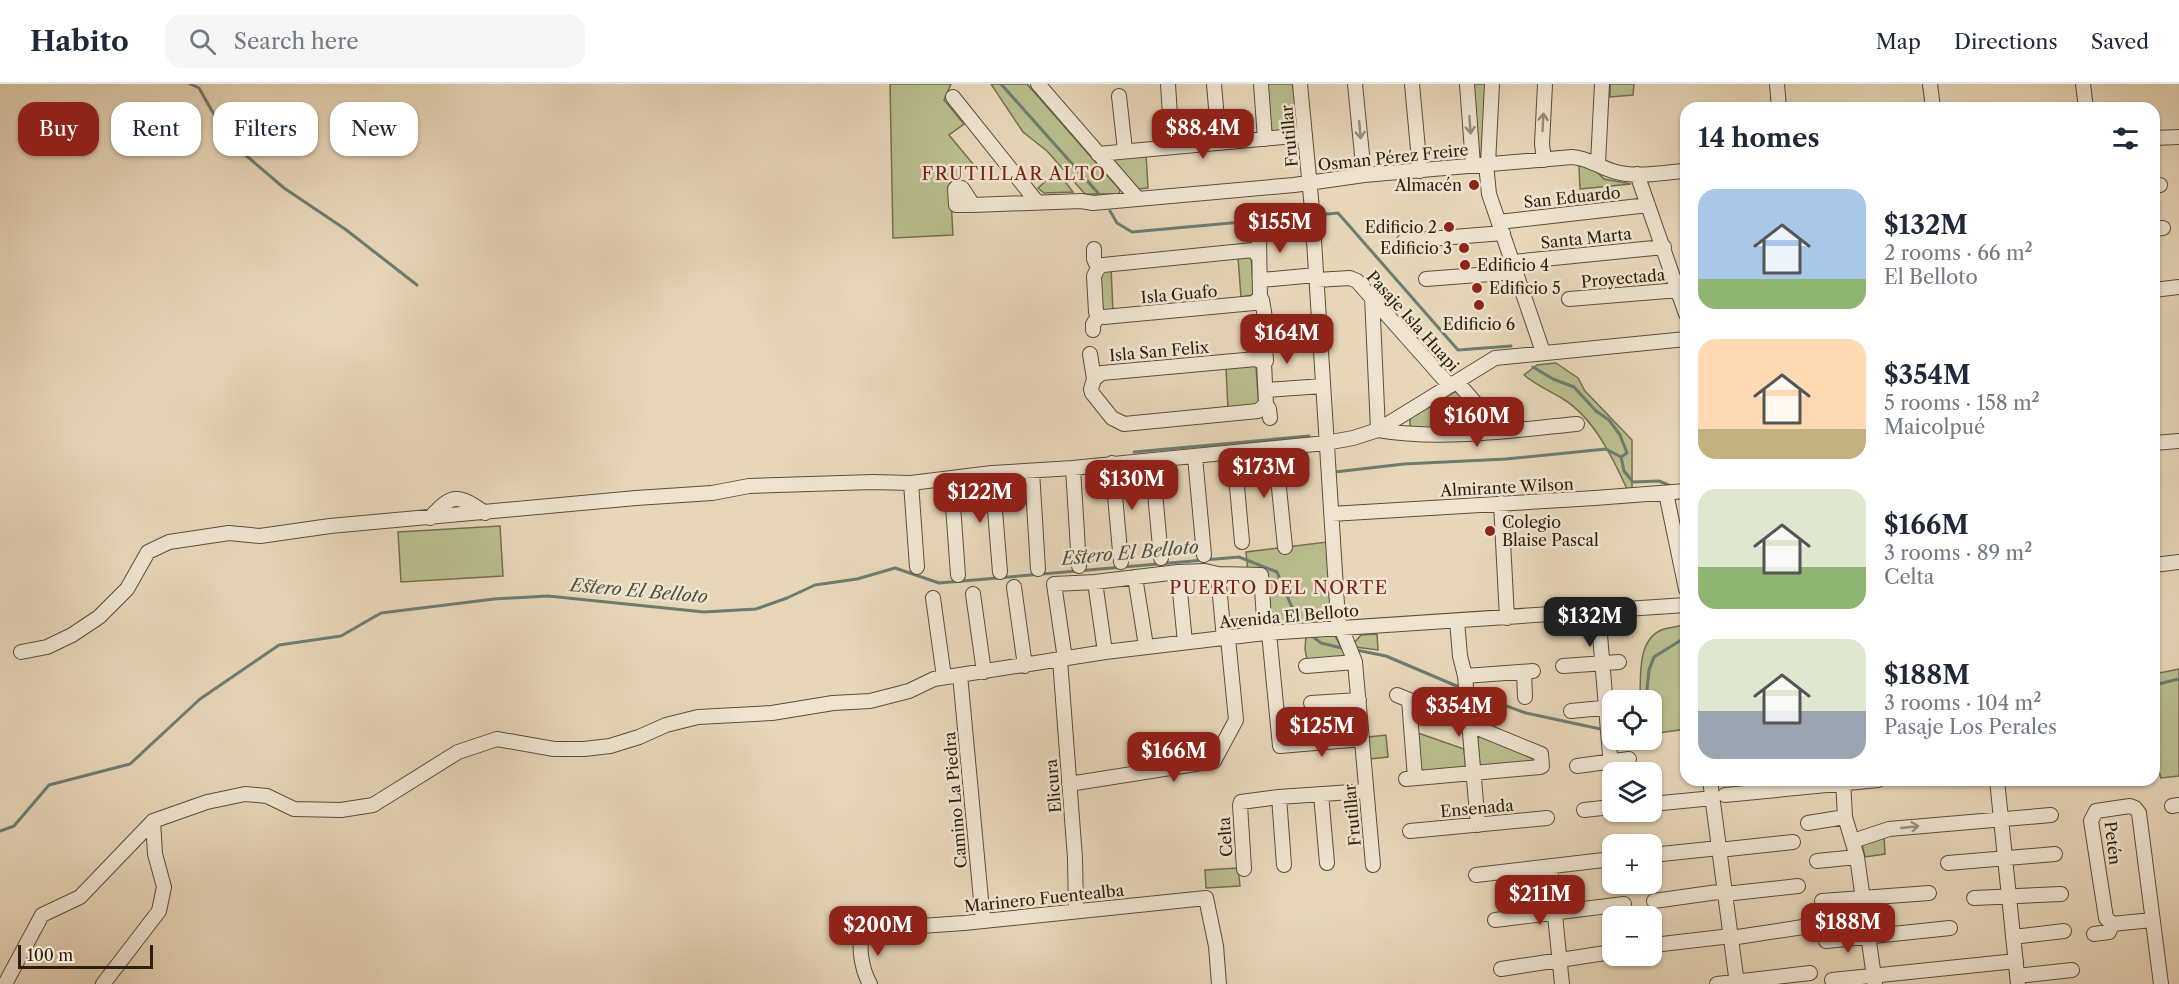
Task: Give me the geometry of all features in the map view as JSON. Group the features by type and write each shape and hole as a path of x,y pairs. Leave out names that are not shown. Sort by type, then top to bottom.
{"street":[{"path":"1038,84 1138,199"},
{"path":"1168,84 1172,147"},
{"path":"1214,84 1219,143"},
{"path":"1261,84 1265,139"},
{"name":"Frutillar","path":"1300,84 1312,209 1338,620 1352,654 1359,700 1373,864"},
{"path":"1355,84 1364,175"},
{"path":"1412,84 1420,171"},
{"path":"1467,84 1489,194 1543,352"},
{"path":"1482,164 1492,84"},
{"path":"1544,160 1542,144 1545,84"},
{"path":"1598,163 1602,84"},
{"path":"1777,84 1778,102"},
{"path":"1930,84 1932,102"},
{"path":"2083,84 2085,102"},
{"path":"952,96 1037,202"},
{"path":"1119,96 1125,150"},
{"path":"1098,153 1305,135"},
{"path":"2160,138 2179,137"},
{"name":"Osman Pérez Freire","path":"956,205 1081,201 1093,203 1294,185 1364,175 1482,164 1580,158 1617,172 1637,174 1680,171"},
{"path":"1637,174 1680,296"},
{"name":"San Eduardo","path":"1404,241 1648,205"},
{"path":"1259,239 1260,297 1265,318"},
{"name":"Santa Marta","path":"1426,279 1664,247"},
{"path":"1094,249 1094,259 1098,268"},
{"path":"1093,330 1093,324 1099,316 1096,312 1094,276 1098,268 1103,265 1253,250 1258,256"},
{"name":"Pasaje Isla Huapi","path":"1260,276 1316,274 1350,278 1363,285 1500,431"},
{"path":"2160,289 2179,287"},
{"name":"Proyectada","path":"1569,299 1678,290"},
{"path":"1372,296 1378,430"},
{"name":"Isla Guafo","path":"1099,316 1254,303 1260,297"},
{"path":"21,652 47,647 64,639 99,616 127,589 148,552 169,542 229,533 260,536 330,526 636,498 712,494 749,486 911,483 992,473 1073,468 1326,443 1378,430 1495,358 1680,341"},
{"path":"1090,354 1094,379 1092,393 1117,422 1124,424 1268,411 1263,363 1266,361 1265,346"},
{"name":"Isla San Felix","path":"1094,379 1102,373 1256,359 1263,363"},
{"path":"1266,386 1323,382"},
{"path":"1378,430 1408,435 1500,431 1578,424"},
{"path":"2160,443 2179,441"},
{"path":"1275,449 1285,547"},
{"path":"1234,453 1242,542"},
{"path":"1195,456 1204,555"},
{"path":"1152,460 1161,558"},
{"path":"1112,463 1120,562"},
{"path":"1073,468 1079,566"},
{"path":"1032,471 1038,568"},
{"path":"992,473 1000,572"},
{"path":"951,478 958,575"},
{"path":"911,483 917,567"},
{"name":"Almirante Wilson","path":"1330,514 1680,492"},
{"path":"1666,494 1680,561"},
{"path":"1501,503 1507,618"},
{"path":"2160,564 2179,562"},
{"path":"1105,652 1095,582 1178,572 1205,571 1218,574 1261,575 1280,746 1362,739"},
{"path":"1178,572 1185,642"},
{"path":"1069,784 1214,761 1236,720 1218,574"},
{"path":"1135,577 1146,646"},
{"name":"Elicura","path":"1077,910 1062,660 1054,584 1095,582"},
{"path":"1014,587 1025,666"},
{"path":"973,594 984,672"},
{"path":"933,598 939,678"},
{"name":"Avenida El Belloto","path":"153,821 213,800 245,794 267,796 294,809 341,810 373,805 458,752 497,739 554,749 602,747 629,740 666,725 698,717 772,713 832,703 870,700 909,691 939,678 1146,646 1267,633 1680,605"},
{"path":"1598,611 1606,690"},
{"path":"1461,621 1468,654 1465,675 1479,825"},
{"path":"1306,666 1352,654"},
{"path":"1563,666 1619,662"},
{"path":"1465,675 1529,671 1525,697"},
{"name":"Camino La Piedra","path":"960,675 983,921"},
{"path":"1403,698 1469,724 1541,754 1542,766 1410,779 1403,698"},
{"path":"1311,703 1359,700"},
{"path":"1571,711 1602,708"},
{"path":"1610,750 1611,761"},
{"path":"1577,766 1629,759"},
{"path":"1713,786 1719,796 1719,849 1737,983"},
{"path":"1662,803 1774,786"},
{"path":"1843,786 1845,817 1857,857 1875,980"},
{"path":"1998,786 2017,980 2072,970"},
{"path":"1284,865 1279,797 1366,791"},
{"path":"1321,794 1327,863"},
{"name":"Celta","path":"1244,869 1240,803 1279,797"},
{"name":"Petén","path":"2112,924 2106,918 2091,821 2094,813 2100,810 2130,806 2135,807 2139,813 2161,984"},
{"path":"1584,810 1602,808"},
{"path":"1853,841 1889,829 2051,815"},
{"path":"1808,823 1845,817"},
{"name":"Ensenada","path":"1410,831 1547,818"},
{"path":"5,984 42,915 80,897 153,821"},
{"path":"102,984 159,911 164,887 155,854 153,821"},
{"path":"1662,854 1793,842"},
{"path":"1948,863 2055,854"},
{"path":"1817,861 1857,857"},
{"path":"1476,875 1602,860"},
{"path":"1550,866 1562,984"},
{"path":"1654,901 1798,886"},
{"path":"1822,901 1929,893"},
{"path":"1974,898 2061,894"},
{"name":"Marinero Fuentealba","path":"870,984 863,972 861,936 864,930 983,921 1206,898 1216,946 1219,984"},
{"path":"1495,920 1624,903"},
{"path":"2094,934 2109,932 2112,924 2152,920"},
{"path":"1662,944 1803,927"},
{"path":"1826,941 1950,928"},
{"path":"2013,937 2064,931"},
{"path":"1501,969 1602,954"},
{"path":"1832,980 1875,980 2016,961"},
{"path":"1717,984 1810,973"}],"green space":[{"path":"890,84 951,84 944,100 964,124 949,135 973,164 950,183 953,235 893,238"},
{"path":"991,84 1027,84 1120,190 1119,194 1085,194 1047,151 1023,132"},
{"path":"1266,84 1293,84 1298,132 1270,135"},
{"path":"1471,84 1488,84 1484,153 1476,155"},
{"path":"1610,84 1634,84 1633,95 1610,97"},
{"path":"1146,154 1148,188 1136,189 1110,158"},
{"path":"1579,165 1594,169 1604,179 1631,184 1580,189"},
{"path":"1057,171 1073,192 1044,193 1038,188"},
{"path":"1251,257 1254,295 1241,297 1238,258"},
{"path":"1111,267 1113,312 1100,311 1099,271"},
{"path":"1556,363 1578,378 1585,391 1632,440 1632,488 1627,489 1609,452 1584,416 1563,399 1524,375 1537,365"},
{"path":"1256,366 1259,407 1228,410 1226,368"},
{"path":"1458,390 1489,427 1410,430 1410,418"},
{"path":"500,526 503,576 401,582 398,532"},
{"path":"1327,542 1333,622 1297,624 1295,621 1271,624 1264,571 1248,572 1246,552"},
{"path":"1680,625 1680,730 1662,733 1662,690 1640,690 1644,650 1655,634"},
{"path":"1334,634 1347,659 1307,660 1306,636"},
{"path":"1377,634 1378,650 1355,647 1354,643 1361,635"},
{"path":"2179,669 2179,776 2161,778 2160,775 2160,673"},
{"path":"1418,733 1464,749 1466,769 1420,772"},
{"path":"1477,733 1537,757 1539,762 1480,768"},
{"path":"1386,735 1388,757 1370,759 1368,737"},
{"path":"1884,836 1885,854 1865,857 1862,844"},
{"path":"1238,868 1240,886 1206,888 1205,870"}],"waterway":[{"path":"190,84 199,88 229,141 284,188 345,229 417,285"},
{"path":"1001,84 1098,193"},
{"path":"1110,211 1117,223 1132,232 1307,216"},
{"path":"1317,215 1338,213 1458,350 1511,346"},
{"path":"1533,367 1553,379 1574,387 1596,411 1609,420 1620,435 1627,453 1621,457 1624,471 1633,482 1659,481 1671,486"},
{"path":"1134,452 1309,436"},
{"path":"1335,472 1404,464 1506,459 1606,449 1621,457"},
{"name":"Estero El Belloto","path":"0,831 14,826 49,785 130,764 200,699 279,645 341,636 381,613 494,599 548,596 704,612 756,609 815,585 857,579 895,568 939,583 1239,557 1277,572 1299,624"},
{"name":"Estero El Belloto","path":"1312,636 1321,643 1346,649"},
{"name":"Estero El Belloto","path":"1647,690 1649,670 1654,657 1680,641"},
{"name":"Estero El Belloto","path":"1356,650 1386,656 1459,687"},
{"name":"Estero El Belloto","path":"2160,684 2179,679"},
{"name":"Estero El Belloto","path":"1474,694 1526,713 1602,729"}],"place":[{"name":"Almacén","path":"1474,185"},
{"name":"Edificio 2","path":"1449,227"},
{"name":"Edificio 3","path":"1464,248"},
{"name":"Edificio 4","path":"1465,265"},
{"name":"Edificio 5","path":"1477,288"},
{"name":"Edificio 6","path":"1479,305"},
{"name":"Colegio Blaise Pascal","path":"1490,531"}],"district":[{"name":"FRUTILLAR ALTO","path":"1014,174"},
{"name":"PUERTO DEL NORTE","path":"1279,588"}]}
